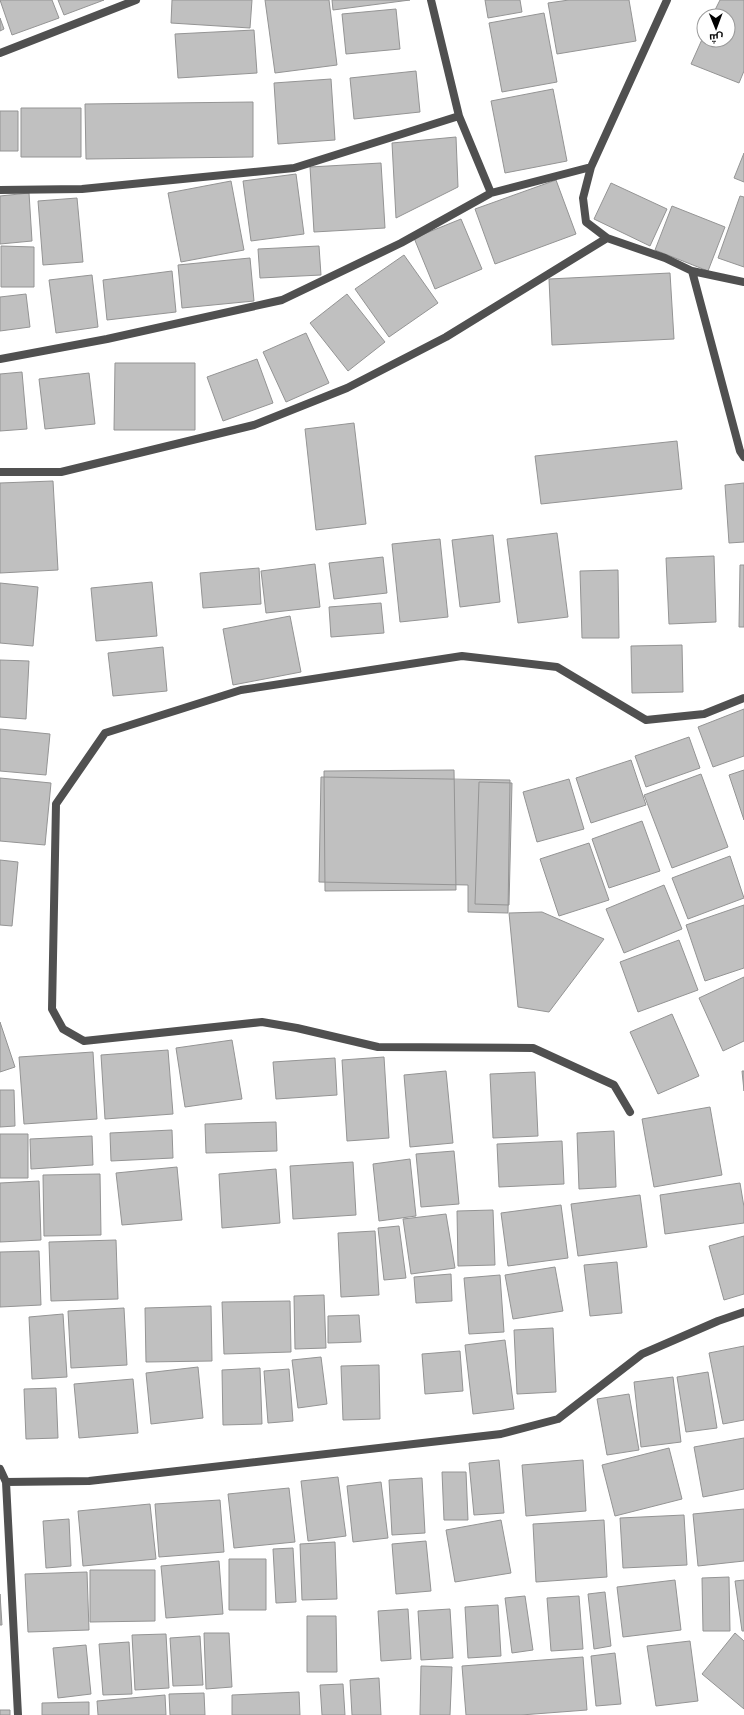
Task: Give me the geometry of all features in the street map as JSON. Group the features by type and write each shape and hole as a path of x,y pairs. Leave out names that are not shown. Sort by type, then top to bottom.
{"street":[{"path":"0,52 136,0"},
{"path":"431,0 459,116 491,193"},
{"path":"667,0 591,167 583,198 586,222 606,238 665,258 692,272 744,282"},
{"path":"0,190 82,188 294,168 459,116"},
{"path":"0,359 107,340 282,300 401,243 491,193 591,167"},
{"path":"0,472 61,472 254,425 347,388 446,336 606,238"},
{"path":"692,272 740,451 744,458"},
{"path":"630,1112 614,1085 533,1048 378,1047 297,1028 262,1022 84,1041 63,1029 52,1009 56,804 105,733 241,690 462,656 557,667 646,720 704,714 744,698"},
{"path":"6,1482 89,1481 501,1434 558,1418 642,1354 718,1321 744,1312"},
{"path":"0,1469 6,1482 18,1715"}],"building":[{"path":"0,0 52,0 59,18 12,35"},
{"path":"58,0 104,0 64,15"},
{"path":"172,0 252,0 250,28 171,23"},
{"path":"265,0 329,0 337,65 275,73"},
{"path":"332,0 410,0 333,10"},
{"path":"485,0 520,0 522,12 488,18"},
{"path":"569,0 629,0 636,41 557,54 548,3"},
{"path":"720,0 744,0 744,71 739,83 691,64 698,48 736,48 736,8 716,8"},
{"path":"396,9 400,49 346,54 342,14"},
{"path":"544,13 557,82 502,92 489,23"},
{"path":"0,18 4,29 0,31"},
{"path":"254,30 257,73 178,78 175,34"},
{"path":"416,71 420,112 354,119 350,78"},
{"path":"331,79 335,140 278,144 274,83"},
{"path":"553,89 567,161 505,173 491,101"},
{"path":"253,102 253,157 86,159 85,104"},
{"path":"21,108 81,108 81,157 21,157"},
{"path":"0,111 18,111 18,151 0,151"},
{"path":"456,137 458,187 396,218 392,143"},
{"path":"744,153 744,182 734,178"},
{"path":"381,163 385,228 314,232 310,167"},
{"path":"296,174 304,234 251,241 243,181"},
{"path":"556,180 576,234 495,264 475,209"},
{"path":"231,181 244,250 181,262 168,193"},
{"path":"611,183 667,209 650,246 594,219"},
{"path":"29,193 32,241 0,244 0,196"},
{"path":"740,196 744,197 744,267 718,258"},
{"path":"77,198 83,262 43,265 38,201"},
{"path":"672,206 725,227 708,271 655,250"},
{"path":"461,219 482,269 435,289 414,238"},
{"path":"1,246 34,247 34,287 1,287"},
{"path":"319,246 321,275 260,278 258,249"},
{"path":"404,255 438,303 389,337 355,289"},
{"path":"250,258 254,301 182,308 178,265"},
{"path":"172,271 176,312 107,320 103,280"},
{"path":"670,273 674,339 552,345 549,279"},
{"path":"92,275 98,327 56,333 49,280"},
{"path":"26,294 30,327 0,331 0,297"},
{"path":"347,294 385,342 348,371 310,323"},
{"path":"306,333 329,383 286,402 263,352"},
{"path":"257,359 273,403 223,421 207,377"},
{"path":"115,363 195,363 195,430 114,430"},
{"path":"22,372 27,429 0,431 0,374"},
{"path":"89,373 95,424 45,429 39,379"},
{"path":"354,423 366,524 316,530 305,429"},
{"path":"677,441 682,489 541,504 535,456"},
{"path":"53,481 58,570 0,573 0,483"},
{"path":"744,483 744,542 729,543 725,485"},
{"path":"557,533 568,617 518,623 507,539"},
{"path":"493,535 500,602 460,607 452,540"},
{"path":"440,539 448,617 400,622 392,544"},
{"path":"714,556 716,622 669,624 666,558"},
{"path":"383,557 387,593 334,599 329,563"},
{"path":"315,564 320,607 266,613 261,571"},
{"path":"740,565 744,565 744,627 739,627"},
{"path":"259,568 261,604 203,608 200,573"},
{"path":"618,570 619,638 582,638 580,571"},
{"path":"152,582 157,636 96,641 91,588"},
{"path":"0,583 38,587 33,646 0,643"},
{"path":"381,603 384,633 331,637 329,607"},
{"path":"290,616 301,672 233,685 223,629"},
{"path":"682,645 683,692 632,693 631,646"},
{"path":"163,647 167,691 113,696 108,653"},
{"path":"0,660 29,661 26,719 0,717"},
{"path":"744,709 744,756 713,767 698,727"},
{"path":"0,729 50,734 46,775 0,771"},
{"path":"689,737 700,768 646,787 635,756"},
{"path":"631,760 646,805 591,823 576,778"},
{"path":"454,770 456,890 325,891 324,771"},
{"path":"744,770 744,820 729,775"},
{"path":"701,774 728,847 672,868 644,795"},
{"path":"321,777 510,780 508,913 468,912 468,885 319,882"},
{"path":"0,778 51,783 45,845 0,841"},
{"path":"569,779 584,829 537,842 523,792"},
{"path":"479,782 512,783 509,905 475,904"},
{"path":"642,821 660,871 609,888 592,839"},
{"path":"589,843 609,900 559,916 540,859"},
{"path":"730,856 744,898 688,919 672,878"},
{"path":"0,860 18,862 12,926 0,925"},
{"path":"664,885 682,929 624,953 606,909"},
{"path":"744,905 744,968 705,981 686,925"},
{"path":"542,912 604,939 549,1012 518,1007 509,913"},
{"path":"679,940 698,990 638,1012 620,962"},
{"path":"744,977 744,1041 723,1051 699,998"},
{"path":"672,1014 699,1076 658,1094 630,1032"},
{"path":"0,1022 15,1067 0,1072"},
{"path":"232,1040 242,1099 185,1107 176,1048"},
{"path":"168,1050 173,1114 105,1119 101,1055"},
{"path":"93,1052 97,1119 24,1124 19,1057"},
{"path":"384,1057 389,1138 347,1141 342,1060"},
{"path":"335,1058 337,1095 276,1099 273,1062"},
{"path":"446,1071 453,1143 410,1147 404,1075"},
{"path":"742,1071 744,1071 744,1091"},
{"path":"535,1072 538,1136 493,1138 490,1074"},
{"path":"0,1090 14,1090 15,1126 0,1127"},
{"path":"710,1107 722,1175 654,1187 642,1119"},
{"path":"276,1122 277,1151 206,1153 205,1124"},
{"path":"172,1130 173,1158 111,1161 110,1133"},
{"path":"614,1131 616,1187 579,1189 577,1133"},
{"path":"0,1134 28,1134 28,1178 0,1178"},
{"path":"92,1136 93,1165 31,1169 30,1139"},
{"path":"562,1141 564,1184 499,1187 497,1144"},
{"path":"454,1151 459,1204 421,1207 416,1154"},
{"path":"410,1159 416,1216 379,1221 373,1164"},
{"path":"353,1162 356,1215 293,1219 290,1166"},
{"path":"177,1167 182,1220 122,1225 116,1173"},
{"path":"276,1169 280,1223 222,1228 219,1174"},
{"path":"100,1174 101,1235 44,1236 43,1175"},
{"path":"39,1181 41,1240 0,1242 0,1183"},
{"path":"740,1183 744,1207 744,1223 665,1234 660,1195"},
{"path":"640,1195 647,1247 578,1256 571,1204"},
{"path":"561,1205 568,1258 508,1266 501,1213"},
{"path":"493,1210 495,1265 458,1266 457,1211"},
{"path":"446,1214 455,1268 411,1274 403,1219"},
{"path":"399,1226 406,1278 384,1280 378,1228"},
{"path":"375,1231 379,1295 341,1297 338,1233"},
{"path":"744,1236 744,1294 724,1300 709,1246"},
{"path":"116,1240 118,1299 51,1301 49,1242"},
{"path":"39,1251 41,1305 0,1307 0,1252"},
{"path":"617,1262 622,1313 590,1316 584,1265"},
{"path":"555,1267 563,1311 513,1319 505,1275"},
{"path":"451,1274 452,1301 416,1303 414,1277"},
{"path":"500,1275 504,1332 469,1334 464,1278"},
{"path":"324,1295 326,1348 295,1349 294,1296"},
{"path":"290,1301 291,1352 224,1354 222,1302"},
{"path":"211,1306 212,1361 146,1362 145,1308"},
{"path":"124,1308 127,1365 71,1368 68,1311"},
{"path":"63,1314 67,1377 32,1379 29,1317"},
{"path":"359,1315 361,1342 328,1343 328,1316"},
{"path":"553,1328 556,1392 517,1394 514,1330"},
{"path":"505,1340 514,1409 473,1414 465,1345"},
{"path":"744,1346 744,1420 723,1424 709,1353"},
{"path":"460,1351 463,1391 425,1394 422,1354"},
{"path":"321,1357 327,1404 298,1408 292,1360"},
{"path":"379,1365 380,1419 343,1420 341,1366"},
{"path":"198,1367 203,1418 151,1424 146,1373"},
{"path":"260,1368 262,1424 223,1425 222,1370"},
{"path":"289,1369 293,1421 268,1423 264,1371"},
{"path":"708,1372 717,1428 686,1432 677,1377"},
{"path":"673,1377 681,1442 641,1447 634,1382"},
{"path":"133,1379 138,1433 79,1438 74,1384"},
{"path":"56,1388 58,1438 26,1439 24,1389"},
{"path":"629,1394 639,1450 607,1455 597,1399"},
{"path":"744,1438 744,1489 703,1497 694,1447"},
{"path":"669,1448 682,1499 615,1516 602,1465"},
{"path":"499,1460 504,1513 474,1515 469,1463"},
{"path":"583,1460 586,1511 526,1516 522,1465"},
{"path":"442,1472 466,1472 468,1520 444,1520"},
{"path":"338,1477 346,1536 308,1541 301,1481"},
{"path":"422,1478 425,1533 392,1535 389,1480"},
{"path":"381,1482 388,1538 353,1542 347,1486"},
{"path":"289,1488 295,1542 234,1548 228,1494"},
{"path":"220,1500 224,1552 159,1557 155,1504"},
{"path":"150,1504 156,1559 83,1566 78,1511"},
{"path":"744,1509 744,1561 698,1566 693,1514"},
{"path":"684,1515 687,1565 623,1568 620,1518"},
{"path":"69,1519 71,1566 46,1568 43,1521"},
{"path":"501,1520 511,1573 455,1582 446,1530"},
{"path":"604,1520 607,1577 536,1582 533,1524"},
{"path":"426,1541 431,1591 396,1594 392,1544"},
{"path":"335,1542 337,1599 302,1600 300,1544"},
{"path":"293,1548 296,1602 276,1603 273,1549"},
{"path":"229,1559 266,1559 266,1610 229,1610"},
{"path":"219,1561 223,1614 166,1618 161,1566"},
{"path":"90,1570 155,1570 155,1621 90,1622"},
{"path":"87,1572 89,1630 28,1632 25,1574"},
{"path":"729,1577 730,1631 703,1631 702,1578"},
{"path":"675,1580 681,1630 623,1637 617,1587"},
{"path":"744,1580 744,1631 742,1631 735,1581"},
{"path":"605,1592 611,1646 594,1649 588,1594"},
{"path":"0,1594 2,1625 0,1625"},
{"path":"525,1596 533,1650 512,1653 505,1598"},
{"path":"579,1596 583,1649 551,1651 547,1598"},
{"path":"498,1605 501,1656 468,1658 465,1607"},
{"path":"408,1609 411,1659 381,1661 378,1611"},
{"path":"450,1609 453,1658 421,1660 418,1611"},
{"path":"307,1616 336,1616 337,1672 307,1672"},
{"path":"204,1633 229,1633 232,1687 206,1689"},
{"path":"735,1633 744,1641 744,1709 702,1674"},
{"path":"166,1634 169,1688 135,1690 132,1635"},
{"path":"200,1636 203,1685 173,1686 170,1638"},
{"path":"690,1641 698,1701 656,1706 647,1646"},
{"path":"129,1642 132,1694 103,1695 99,1644"},
{"path":"86,1645 91,1694 58,1698 53,1648"},
{"path":"615,1653 621,1704 596,1706 591,1656"},
{"path":"583,1657 587,1710 521,1715 466,1715 462,1666"},
{"path":"421,1666 452,1667 450,1715 420,1715"},
{"path":"379,1678 381,1715 352,1715 350,1680"},
{"path":"343,1684 345,1715 322,1715 320,1685"},
{"path":"299,1692 300,1715 232,1715 232,1695"},
{"path":"204,1693 205,1715 170,1715 169,1694"},
{"path":"165,1695 166,1715 98,1715 97,1701"},
{"path":"89,1702 89,1715 42,1715 42,1703"},
{"path":"0,1710 10,1710 10,1715 0,1715"}]}
